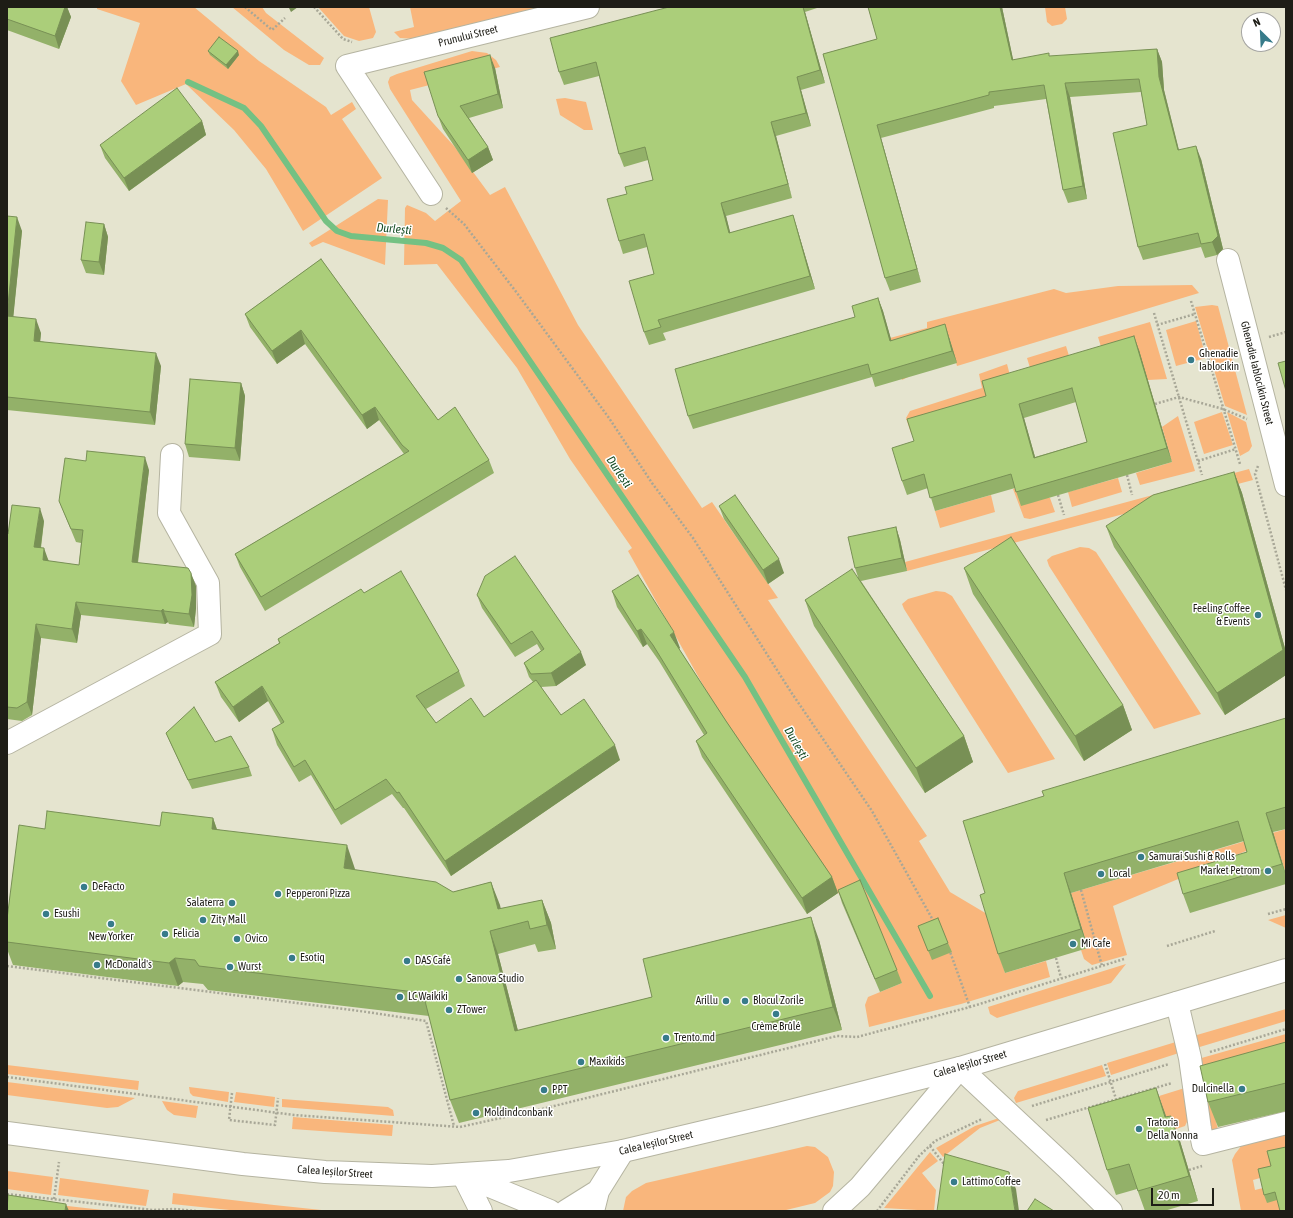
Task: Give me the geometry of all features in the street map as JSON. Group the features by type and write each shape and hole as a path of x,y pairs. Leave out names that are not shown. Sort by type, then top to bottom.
{"main road":[{"name":"Prunului Street","path":"431,194 347,66 588,7"},
{"name":"Ghenadie Iablocikin Street","path":"1228,260 1286,485"},
{"path":"7,743 210,634 208,583 169,513 172,455"},
{"name":"Calea Ieșilor Street","path":"7,1133 235,1163 325,1172 389,1176 463,1175 553,1164 622,1151 771,1116 960,1068 1286,970"},
{"path":"1177,1003 1191,1067 1203,1144 1286,1123"},
{"path":"834,1211 860,1187 960,1068 1110,1211"},
{"path":"566,1211 596,1201 622,1151"},
{"path":"463,1175 481,1211"},
{"path":"463,1175 550,1211"}],"path":[{"path":"245,7 272,30 285,18"},
{"path":"314,7 342,39 355,43"},
{"path":"431,194 464,224 609,418 652,483 693,538 791,692 872,811 937,929"},
{"path":"1191,301 1240,464"},
{"path":"1154,313 1202,475"},
{"path":"1157,326 1195,314"},
{"path":"1268,338 1286,332"},
{"path":"1155,404 1179,397 1223,408 1251,421"},
{"path":"1198,461 1236,450"},
{"path":"1259,463 1255,474 1286,590"},
{"path":"1126,475 1132,496"},
{"path":"1058,495 1064,515"},
{"path":"1081,890 1102,966"},
{"path":"1268,914 1286,909"},
{"path":"1167,946 1215,931"},
{"path":"948,946 970,1007"},
{"path":"1056,958 1062,978"},
{"path":"7,1077 276,1113 460,1126 546,1108 837,1036 856,1037 970,1007 1124,958"},
{"path":"7,966 426,1021 454,1126"},
{"path":"1023,1127 1116,1099 1286,1029"},
{"path":"1105,1064 1116,1099"},
{"path":"1029,1106 1111,1082 1191,1067"},
{"path":"232,1093 229,1120 275,1125 278,1098"},
{"path":"877,1211 920,1156 930,1146 960,1128 989,1117"},
{"path":"54,1199 62,1140"},
{"path":"930,1146 944,1164 944,1172"},
{"path":"1189,1170 1208,1164"},
{"path":"7,1194 153,1210 197,1211"}],"shaded area":[{"path":"97,7 194,7 259,61 326,107 331,115 352,102 356,109 342,119 382,178 303,231 266,169 234,130 186,84 136,105 121,81 140,23 97,9"},
{"path":"232,7 262,7 266,13 324,58 320,65 309,65 284,50"},
{"path":"318,7 369,7 376,32 373,38 359,41 344,36"},
{"path":"410,7 546,7 416,39 400,38 394,32 414,27"},
{"path":"1045,7 1065,7 1067,19 1062,24 1052,26 1047,22"},
{"path":"472,51 487,53 496,60 500,67 410,90 412,100 454,146 490,195 505,187 578,325 702,508 712,502 778,598 768,600 927,836 919,841 950,892 987,914 1005,973 1046,961 1050,977 961,1004 869,1027 865,1005 868,997 902,983 848,901 838,893 732,737 628,551 632,548 570,459 517,368 437,264 404,265 405,208 407,205 426,213 435,221 461,201 390,89 388,82 390,77 397,74"},
{"path":"565,98 586,102 593,130 584,130 560,115 556,99"},
{"path":"378,199 388,200 385,265 323,242 312,247 309,243"},
{"path":"1192,285 1199,293 957,366 949,337 908,377 902,380 890,338 927,328 927,322 1054,289 1066,293 1118,286"},
{"path":"1212,305 1218,306 1247,415 1225,406 1195,307"},
{"path":"1196,321 1206,358 1176,366 1166,330"},
{"path":"1150,322 1167,379 1148,380 1105,360 1098,337"},
{"path":"1066,346 1073,369 1034,381 1027,358"},
{"path":"1007,364 1013,387 991,409 911,433 906,418 910,411 982,388 979,374"},
{"path":"1222,412 1233,445 1204,454 1194,422"},
{"path":"1227,412 1246,422 1252,446 1249,451 1240,456"},
{"path":"1178,416 1195,471 1140,485 1136,473 1172,462 1162,427"},
{"path":"1249,469 1253,480 907,571 905,562"},
{"path":"1118,478 1122,492 1072,507 1068,492"},
{"path":"1016,488 1050,498 1055,512 1030,519 1024,518 1013,489"},
{"path":"991,495 995,512 940,528 935,511"},
{"path":"1080,547 1089,548 1096,552 1201,714 1154,729 1049,566 1047,560 1052,556"},
{"path":"936,591 945,592 952,596 1055,759 1008,773 902,604 908,599"},
{"path":"1286,829 1286,874 1275,839 1113,906 1127,955 1092,965 1084,959 1081,950 1088,948 1071,893"},
{"path":"1286,915 1286,928 1268,920"},
{"path":"1126,964 1111,983 997,1018 990,1014 988,1007"},
{"path":"1286,1009 1286,1021 1193,1049 1190,1037"},
{"path":"1286,1034 1286,1045 1201,1070 1198,1059"},
{"path":"1179,1041 1182,1052 1111,1075 1107,1063"},
{"path":"7,1065 139,1081 138,1090 7,1074"},
{"path":"1102,1065 1106,1076 1016,1103 1014,1098 1018,1091"},
{"path":"7,1082 135,1098 118,1107 107,1108 7,1095"},
{"path":"189,1087 229,1092 228,1102 193,1096 190,1093"},
{"path":"1188,1087 1192,1111 1185,1126 1170,1131 1159,1096"},
{"path":"1209,1091 1218,1130 1213,1131 1206,1127 1198,1093"},
{"path":"236,1092 275,1097 274,1107 234,1102"},
{"path":"282,1099 388,1107 393,1110 394,1116 282,1107"},
{"path":"162,1101 198,1106 196,1118 174,1115 167,1110"},
{"path":"293,1117 393,1125 392,1136 292,1129"},
{"path":"999,1118 1000,1120 980,1128 943,1157 936,1148 975,1126"},
{"path":"1286,1133 1286,1156 1274,1174 1253,1180 1255,1190 1263,1188 1278,1200 1281,1211 1241,1211 1232,1160 1235,1154 1242,1145"},
{"path":"807,1146 815,1147 828,1157 834,1172 833,1186 830,1192 815,1203 782,1211 623,1211 626,1197 632,1191 646,1183"},
{"path":"930,1152 938,1161 922,1173 936,1190 934,1211 884,1208"},
{"path":"7,1171 53,1177 51,1195 7,1189"},
{"path":"60,1178 149,1190 146,1206 58,1195"},
{"path":"173,1193 331,1211 239,1211 172,1204"},
{"path":"14,1200 112,1211 31,1211"}],"building":[{"path":"7,7 65,7 55,36 7,19"},
{"path":"669,7 803,7 820,70 797,77 806,113 771,122 788,184 721,203 729,233 793,215 810,276 658,320 661,327 644,332 629,281 654,274 644,234 619,241 607,199 627,194 625,187 653,180 645,147 619,154 596,62 559,72 550,38"},
{"path":"868,7 1000,7 1012,60 1049,53 1049,56 1157,49 1159,77 1178,150 1196,146 1218,236 1212,242 1201,244 1198,233 1138,247 1113,133 1147,125 1139,79 1065,83 1083,186 1063,190 1044,85 989,92 989,95 877,125 917,269 885,278 823,54 877,39"},
{"path":"219,37 238,51 226,65 208,51"},
{"path":"490,55 498,94 460,106 488,147 468,160 438,116 424,72"},
{"path":"177,88 202,121 124,178 100,145"},
{"path":"7,216 17,217 7,314"},
{"path":"86,222 104,224 99,262 81,260"},
{"path":"321,259 438,420 455,407 489,460 261,597 235,554 409,451 402,445 375,407 362,415 301,330 272,351 245,314"},
{"path":"878,298 890,341 945,324 952,351 871,375 868,364 688,416 675,369 855,317 852,306"},
{"path":"7,316 36,319 34,341 156,353 150,412 7,397"},
{"path":"1134,336 1167,448 1016,492 1011,474 930,498 924,474 902,481 892,448 914,441 907,419 986,396 982,381","holes":["1072,388 1087,442 1034,458 1019,404"]},
{"path":"1286,361 1286,391 1278,363"},
{"path":"190,379 241,383 235,448 185,444"},
{"path":"87,451 145,457 132,562 188,568 191,573 192,595 189,614 164,611 163,609 161,611 76,602 72,629 36,624 27,702 17,708 7,707 7,534 12,505 40,508 34,547 44,548 43,560 79,565 83,530 71,529 59,501 65,458 86,461"},
{"path":"1234,472 1283,650 1217,693 1106,526 1153,495"},
{"path":"735,495 779,559 763,570 719,506"},
{"path":"896,527 902,558 855,568 848,537"},
{"path":"1011,537 1123,705 1075,736 964,568"},
{"path":"515,556 581,652 551,673 531,674 524,663 544,649 532,631 511,644 477,595 485,576"},
{"path":"852,569 964,736 916,768 805,600"},
{"path":"401,571 459,671 416,696 436,723 471,698 484,717 536,680 561,715 584,699 615,745 445,861 399,792 397,793 386,779 335,810 305,760 294,767 272,729 284,722 262,686 233,707 215,682 280,643 278,639 361,589 364,593"},
{"path":"638,575 674,632 670,635 726,721 832,877 802,898 696,741 707,733 653,645 641,629 637,631 612,591"},
{"path":"194,707 215,742 231,736 249,767 188,780 166,733"},
{"path":"1286,718 1286,807 1266,813 1282,864 1183,894 1177,873 1247,852 1238,821 1064,873 1081,929 998,954 980,895 985,893 963,821 1044,796 1042,791"},
{"path":"47,811 160,826 162,812 213,818 212,829 347,845 344,868 436,882 453,892 491,882 498,909 542,900 547,925 530,929 528,921 490,931 515,1031 652,997 643,959 811,917 833,1007 450,1100 423,993 199,966 195,960 175,958 169,963 7,942 7,919 19,825 45,829"},
{"path":"860,880 897,970 875,979 838,890"},
{"path":"938,918 948,943 928,951 918,926"},
{"path":"1286,1042 1286,1083 1208,1102 1200,1066"},
{"path":"1156,1088 1165,1117 1171,1116 1189,1176 1138,1191 1129,1164 1107,1170 1088,1108"},
{"path":"1286,1147 1286,1211 1280,1211 1275,1192 1264,1195 1258,1169 1271,1166 1267,1151"},
{"path":"945,1154 1009,1172 1015,1211 937,1211"},
{"path":"8,1195 66,1204 65,1211 7,1211"},
{"path":"1035,1199 1054,1211 1027,1211"}],"waterway":[{"name":"Durlești","path":"188,82 244,108 261,126 326,221 337,231 351,236 426,243 443,248 461,260 745,677 930,996"}],"place":[{"name":"Ghenadie Iablocikin","path":"1191,360"},
{"name":"Feeling Coffee & Events","path":"1258,615"},
{"name":"Samurai Sushi & Rolls","path":"1141,857"},
{"name":"Market Petrom","path":"1268,871"},
{"name":"Local","path":"1101,874"},
{"name":"DeFacto","path":"84,887"},
{"name":"Pepperoni Pizza","path":"278,894"},
{"name":"Salaterra","path":"232,903"},
{"name":"Esushi","path":"46,914"},
{"name":"Zity Mall","path":"203,920"},
{"name":"New Yorker","path":"111,924"},
{"name":"Felicia","path":"165,934"},
{"name":"Ovico","path":"237,939"},
{"name":"Mi Cafe","path":"1073,944"},
{"name":"Esotiq","path":"292,958"},
{"name":"DAS Café","path":"407,961"},
{"name":"McDonald's","path":"97,965"},
{"name":"Wurst","path":"230,967"},
{"name":"Sanova Studio","path":"459,979"},
{"name":"LC Waikiki","path":"400,997"},
{"name":"Arillu","path":"726,1001"},
{"name":"Blocul Zorile","path":"745,1001"},
{"name":"ZTower","path":"449,1010"},
{"name":"Crème Brûlé","path":"776,1014"},
{"name":"Trento.md","path":"666,1038"},
{"name":"Maxikids","path":"581,1062"},
{"name":"Dulcinella","path":"1242,1089"},
{"name":"PPT","path":"544,1090"},
{"name":"Moldindconbank","path":"476,1113"},
{"name":"Tratoria Della Nonna","path":"1139,1129"},
{"name":"Lattimo Coffee","path":"954,1182"}]}
